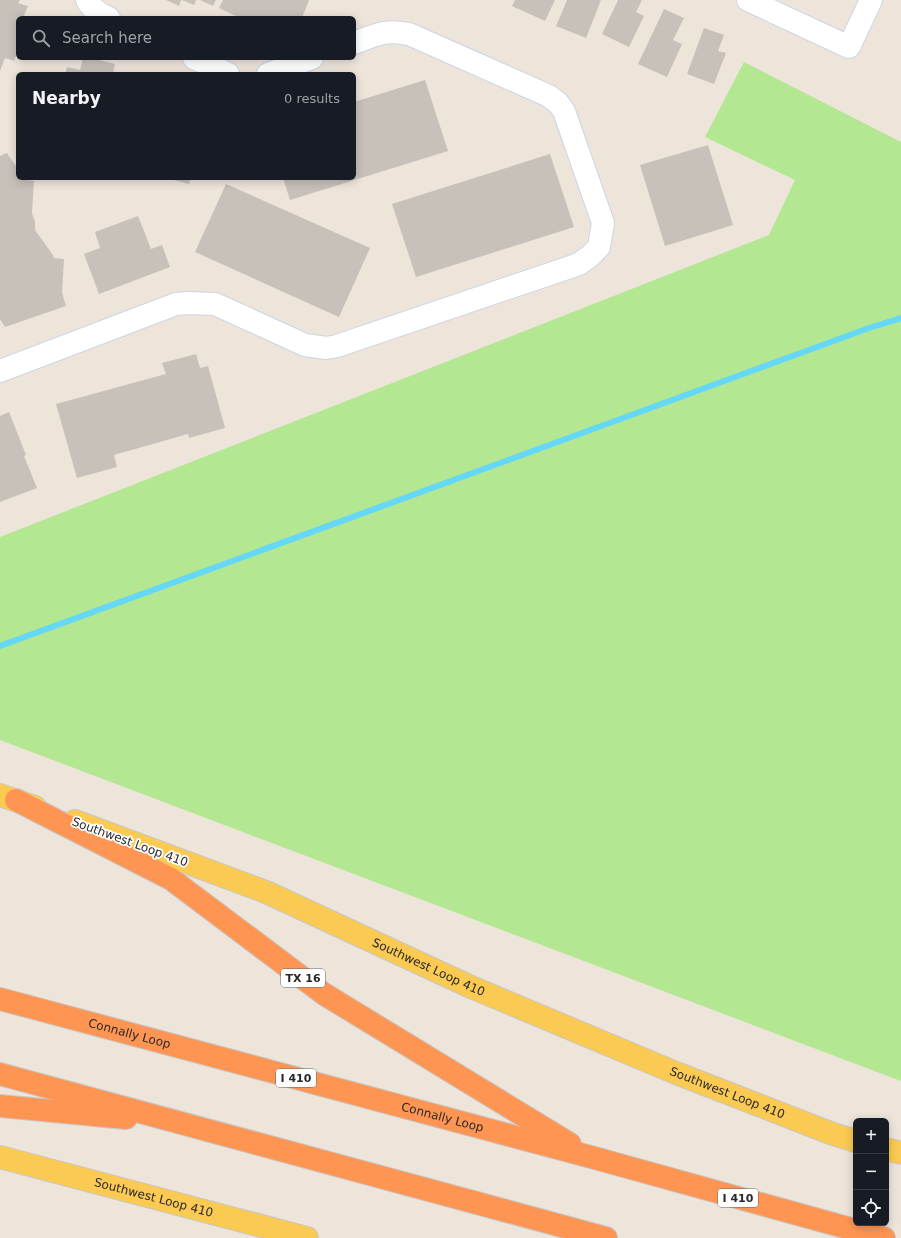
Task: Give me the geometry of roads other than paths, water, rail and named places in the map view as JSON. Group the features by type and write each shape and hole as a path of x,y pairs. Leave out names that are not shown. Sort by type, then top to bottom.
{"highway":[{"name":"TX 16","path":"8,797 171,879 324,994 592,1157"},
{"name":"Connally Loop","path":"0,999 592,1157 884,1238"},
{"path":"0,1074 606,1238"},
{"path":"0,1106 188,1124"}],"main road":[{"name":"Southwest Loop 410","path":"8,797 266,892 471,987 676,1073 833,1134 853,1140"},
{"path":"889,1150 901,1153"},
{"name":"Southwest Loop 410","path":"0,1157 307,1238"}],"street":[{"path":"87,0 89,5 98,13 105,16"},
{"path":"748,0 849,47 871,0"},
{"path":"0,371 176,304 188,303 216,304 305,346 326,348 337,346 579,264 599,248 603,223 564,110 558,103 549,96 409,34 382,32 356,42"},
{"path":"198,60 224,72"},
{"path":"274,72 306,60"}],"waterway":[{"path":"0,646 869,328 901,318"}]}
